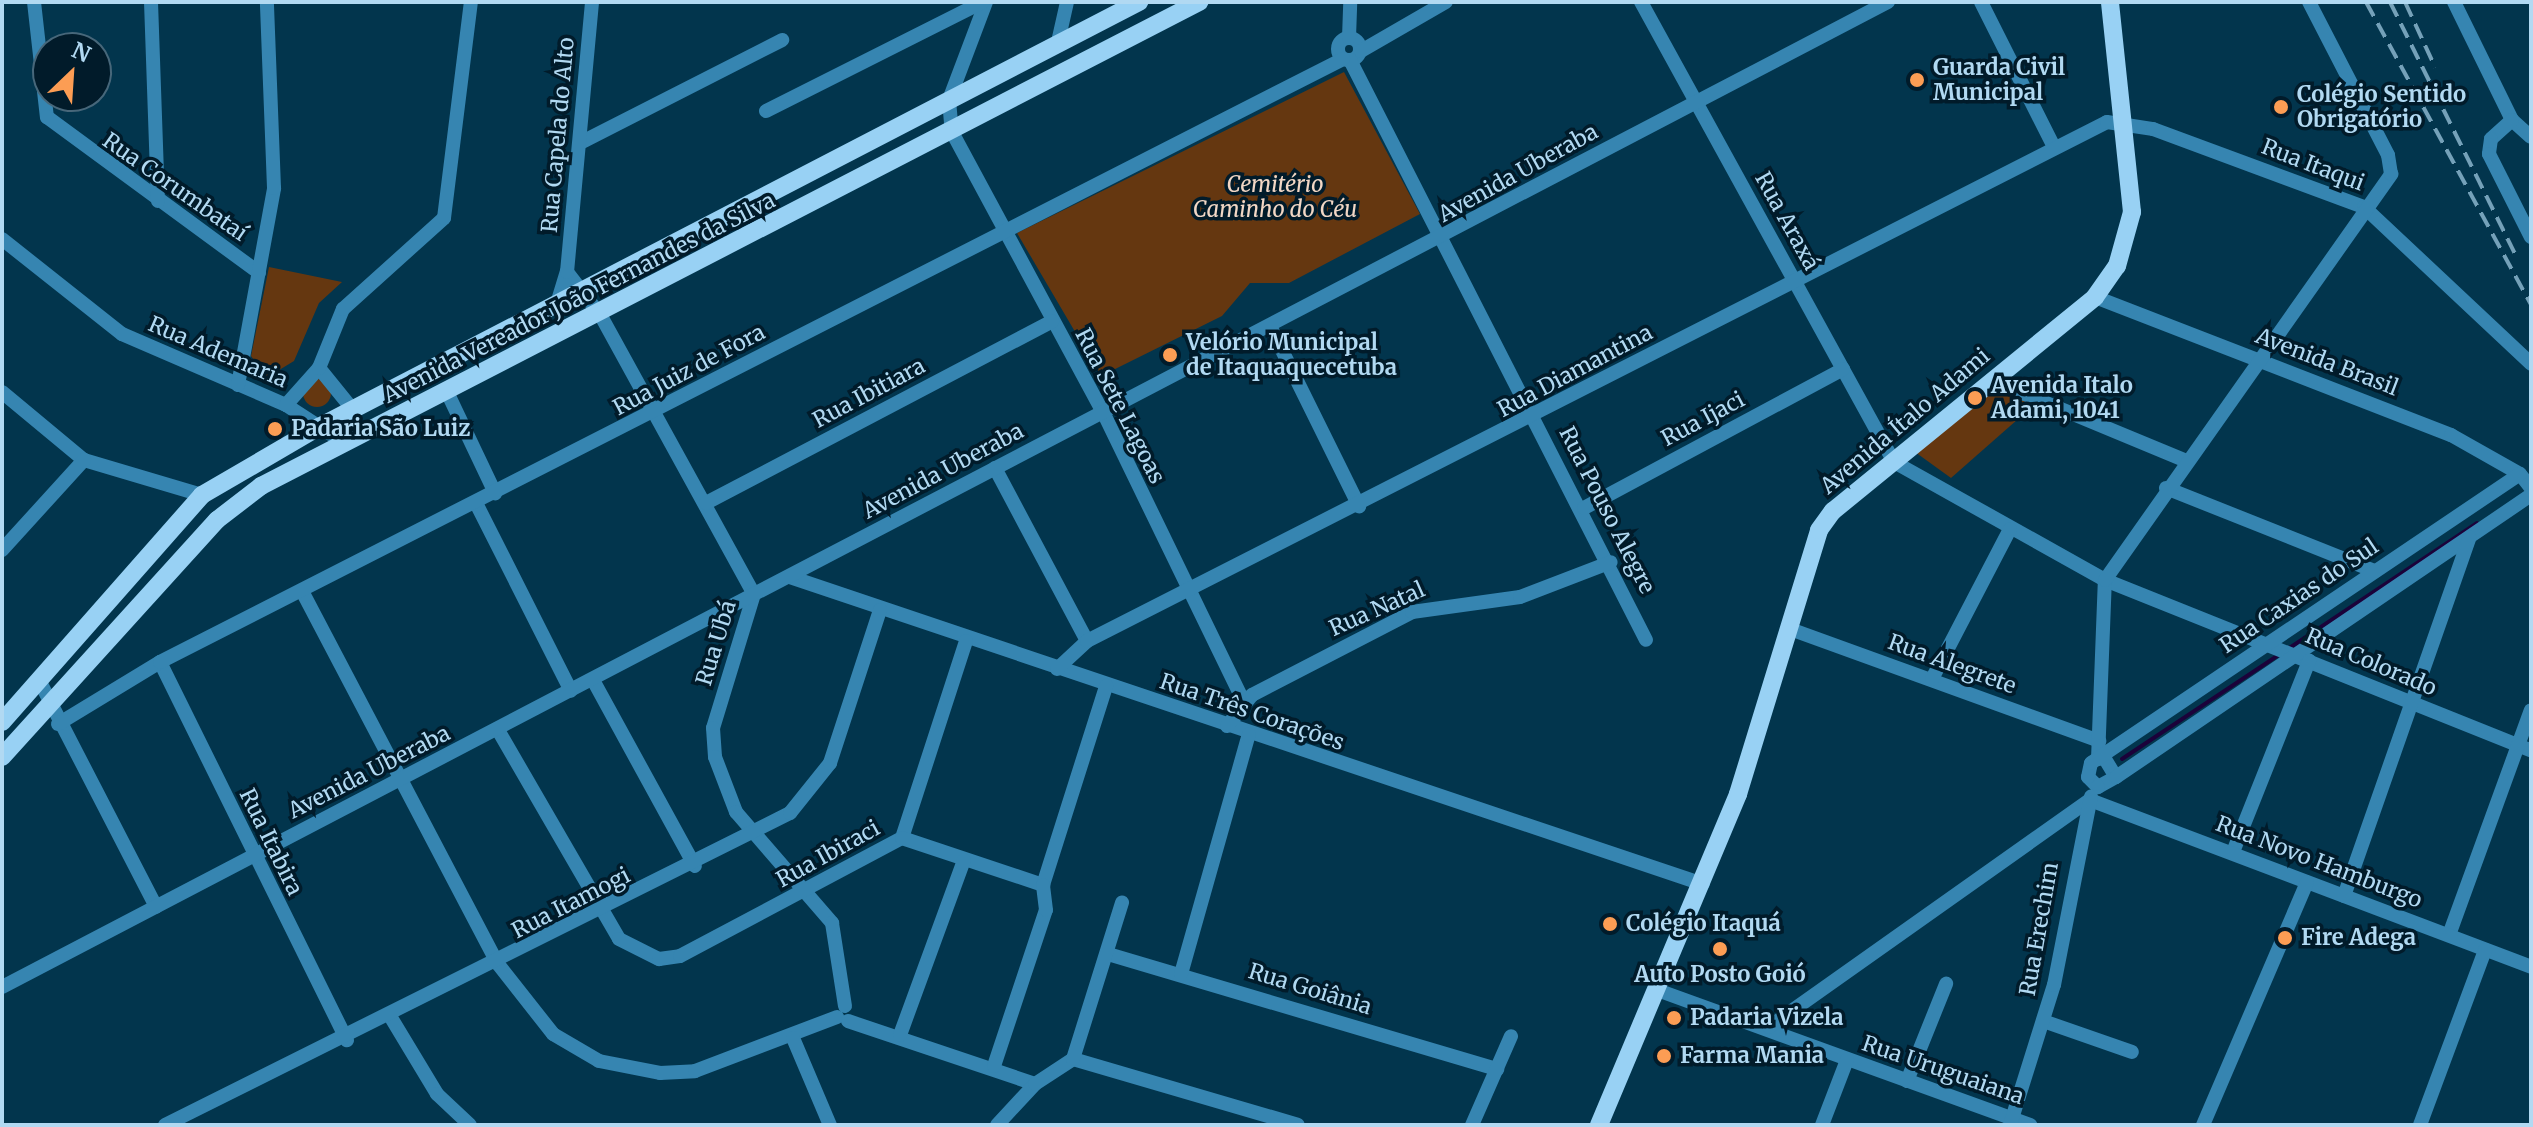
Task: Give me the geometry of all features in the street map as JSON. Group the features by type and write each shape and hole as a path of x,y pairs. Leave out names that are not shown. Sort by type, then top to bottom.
{"main road":[{"name":"Avenida Vereador João Fernandes da Silva","path":"2,722 202,495 319,427 586,293 1139,2"},
{"name":"Avenida Vereador João Fernandes da Silva","path":"2,757 217,520 343,442 448,394 601,316 1199,2"},
{"name":"Avenida Ítalo Adami","path":"1599,1125 1660,991 1759,736 1825,521 1991,380 2095,297 2130,229 2110,2"},
{"path":"837,160 851,184"},
{"path":"488,342 499,368"}],"street":[{"name":"Rua Corumbataí","path":"34,2 47,117 259,273"},
{"path":"151,2 158,201"},
{"path":"238,385 274,188 267,2"},
{"path":"286,405 319,368 343,309 444,218 471,2"},
{"name":"Rua Capela do Alto","path":"555,309 567,272 592,2"},
{"path":"952,132 949,100 985,2"},
{"path":"766,111 985,2"},
{"path":"1058,42 1067,2"},
{"path":"1350,2 1349,38 1338,46 1351,57"},
{"name":"Rua Juiz de Fora","path":"58,724 160,662 657,414 1003,227 1351,57 1446,2"},
{"name":"Rua Araxá","path":"1641,2 1894,462"},
{"name":"Avenida Uberaba","path":"2,987 397,784 995,468 1441,240 1888,2"},
{"path":"1981,2 2054,147"},
{"path":"1769,1027 2116,777 2101,759 2099,741 2105,580 2184,460 2392,169 2309,2"},
{"path":"2454,2 2512,120 2531,137"},
{"path":"580,143 782,40"},
{"name":"Rua Pouso Alegre","path":"1351,57 1441,240 1584,508 1646,640"},
{"path":"2512,120 2491,139 2489,154 2531,237"},
{"name":"Rua Diamantina","path":"1057,669 1087,641 1187,596 1535,418 1794,278 2054,147 2120,122"},
{"name":"Rua Itaqui","path":"2120,122 2364,207 2531,364"},
{"name":"Rua Sete Lagoas","path":"952,132 1103,412 1187,596 1244,703"},
{"name":"Rua Ademaria","path":"2,239 122,334 286,405 343,442"},
{"path":"567,272 586,293"},
{"name":"Rua Ubá","path":"586,293 657,414 754,594 713,728 720,782 754,837 808,890 840,942 843,1015"},
{"name":"Avenida Brasil","path":"2095,297 2451,435 2520,474 2531,488"},
{"name":"Rua Ibitiara","path":"706,503 1052,321"},
{"path":"1271,328 1359,506"},
{"path":"319,368 353,410"},
{"name":"Rua Ijaci","path":"1584,508 1843,369"},
{"path":"1991,380 2184,460"},
{"path":"2,392 84,460 202,495"},
{"path":"448,394 495,493"},
{"path":"2,550 84,460"},
{"name":"Rua Colorado","path":"1894,462 2105,580 2524,748"},
{"path":"995,468 1087,641"},
{"name":"Rua Caxias do Sul","path":"2101,759 2520,474"},
{"path":"2166,488 2375,571"},
{"name":"Rua Caxias do Sul","path":"2116,777 2291,653 2531,495"},
{"path":"477,505 571,691"},
{"path":"1932,679 2010,529"},
{"path":"2344,896 2470,536"},
{"name":"Rua Natal","path":"1227,726 1244,703 1412,612 1520,597 1611,562"},
{"name":"Rua Três Corações","path":"790,577 966,641 1703,884"},
{"path":"302,591 397,784 498,964 553,1034 580,1053 632,1071 695,1071 793,1038 843,1015 994,1066 1035,1084"},
{"name":"Rua Itamogi","path":"165,1125 347,1040 754,837 813,792 830,763 880,610"},
{"name":"Rua Alegrete","path":"1790,629 2099,741"},
{"name":"Rua Ibiraci","path":"498,730 599,913 619,939 659,959 713,942 902,838 966,641"},
{"path":"2233,852 2309,661"},
{"name":"Rua Itabira","path":"160,662 252,856 347,1040"},
{"path":"593,680 695,866"},
{"path":"40,682 48,706 156,907"},
{"path":"994,1066 1046,910 1043,885 1106,686"},
{"path":"2449,935 2524,748 2531,710"},
{"path":"1181,974 1249,734"},
{"name":"Rua Erechim","path":"2011,1122 2043,1021 2093,793 2088,770 2101,759"},
{"name":"Rua Novo Hamburgo","path":"2093,793 2307,882 2531,967"},
{"path":"902,838 1043,885"},
{"path":"900,1035 964,860"},
{"path":"2203,1125 2307,882"},
{"path":"997,1125 1035,1084 1073,1059 1122,903"},
{"path":"2420,1125 2485,950"},
{"name":"Rua Goiânia","path":"1108,954 1497,1069"},
{"name":"Avenida Uberaba","path":"2,995 18,980"},
{"path":"1907,1081 1946,984"},
{"name":"Rua Uruguaiana","path":"1660,991 1769,1027 2011,1122 2031,1125"},
{"path":"390,1016 437,1094 470,1125"},
{"path":"2043,1021 2132,1052"},
{"path":"1472,1125 1511,1036"},
{"path":"793,1038 830,1125"},
{"path":"1073,1059 1298,1125"},
{"path":"1822,1125 1847,1060"}],"green space":[{"name":"Cemitério Caminho do Céu","path":"1344,72 1420,214 1289,283 1250,283 1222,316 1101,376 1017,233"},
{"path":"269,267 342,282 319,303 294,361 266,378 251,356"},
{"path":"317,379 327,383 331,393 327,403 317,407 307,403 303,393 307,383"},
{"path":"1991,387 2035,404 1951,478 1915,452"}],"waterway":[{"path":"2288,649 2477,523"},
{"path":"2122,759 2280,654"}],"railway":[{"path":"2366,2 2531,305"},
{"path":"2390,2 2516,256"},
{"path":"2405,2 2435,67"}],"place":[{"name":"Guarda Civil Municipal","path":"1917,80"},
{"name":"Colégio Sentido Obrigatório","path":"2281,107"},
{"name":"Velório Municipal de Itaquaquecetuba","path":"1170,355"},
{"name":"Avenida Italo Adami, 1041","path":"1975,398"},
{"name":"Padaria São Luiz","path":"275,429"},
{"name":"Colégio Itaquá","path":"1610,924"},
{"name":"Fire Adega","path":"2285,938"},
{"name":"Auto Posto Goió","path":"1720,949"},
{"name":"Padaria Vizela","path":"1674,1018"},
{"name":"Farma Mania","path":"1664,1056"}]}
